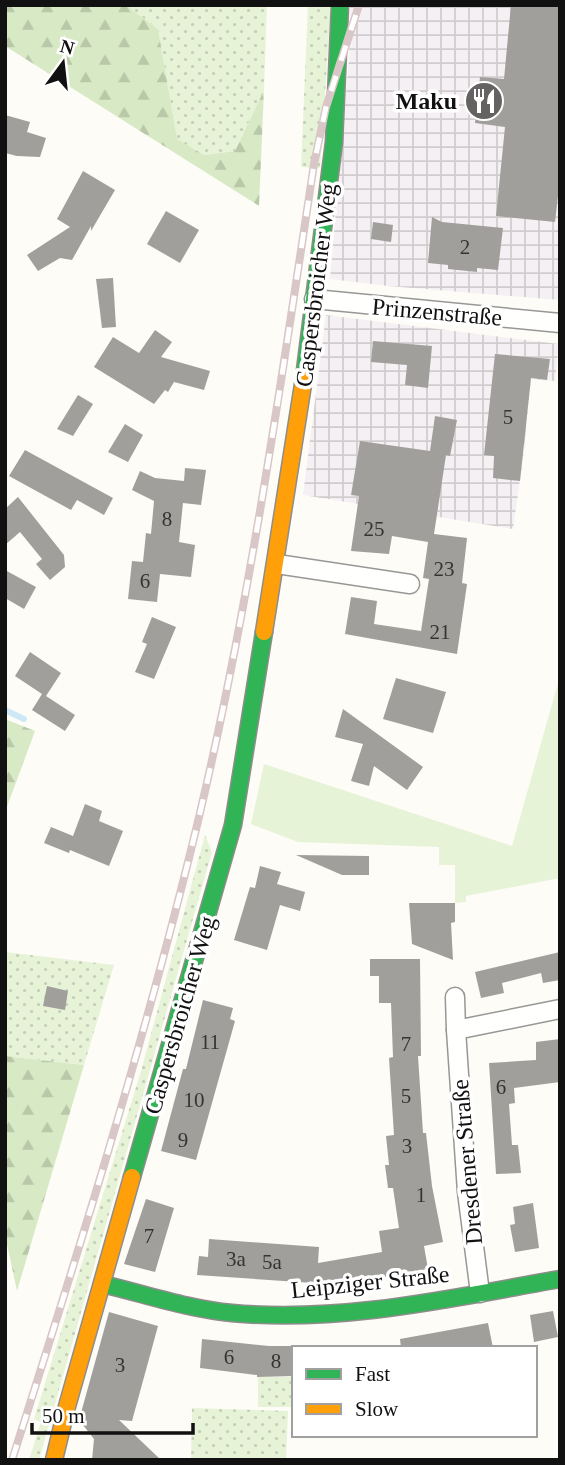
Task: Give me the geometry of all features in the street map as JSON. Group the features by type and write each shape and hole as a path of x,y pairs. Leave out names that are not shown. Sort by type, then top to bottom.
{"street":[{"name":"Caspersbroicher Weg","path":"54,1460 233,825 277,564 314,299 334,142 340,5"},
{"name":"Prinzenstraße","path":"314,299 560,323"},
{"path":"277,564 410,584"},
{"name":"Dresdener Straße","path":"454,997 467,1192 480,1293"},
{"path":"456,1030 560,1009"},
{"name":"Leipziger Straße","path":"102,1284 201,1309 259,1315 363,1311 560,1279"}],"shaded area":[{"path":"350,5 560,5 560,300 330,279 349,59"},
{"path":"326,315 559,344 555,381 531,379 513,529 303,495"}],"green space":[{"path":"5,5 126,5 158,29 177,139 204,155 235,151 264,90 259,206 5,46"},
{"path":"126,5 267,5 264,90 235,151 204,155 177,140 158,29"},
{"path":"308,5 331,5 320,168 301,167"},
{"path":"560,676 560,878 466,896 466,902 455,903 455,865 439,865 439,847 298,842 251,824 264,764 512,846"},
{"path":"5,719 35,731 5,812"},
{"path":"205,835 212,852 39,1460 29,1460 41,1422 34,1419 141,1071"},
{"path":"5,952 114,965 84,1065 5,1056"},
{"path":"5,1056 84,1065 17,1291 5,1235"},
{"path":"258,1377 292,1377 292,1407 258,1407"},
{"path":"192,1408 288,1411 286,1460 191,1460"}],"building":[{"path":"511,5 560,5 560,178 555,222 496,216 505,127 475,123 480,77 504,79"},
{"path":"5,115 30,122 27,132 46,138 40,157 5,153"},
{"path":"83,171 115,190 72,260 60,258 38,271 27,255 70,227 57,219"},
{"path":"166,211 199,230 180,263 147,244"},
{"path":"432,217 442,222 503,228 498,270 477,268 477,272 448,269 448,265 428,263"},
{"path":"373,222 393,225 391,242 371,239"},
{"path":"113,278 116,327 102,328 96,279"},
{"path":"155,330 172,342 161,357 210,371 204,390 174,382 168,392 165,390 154,404 94,367 113,337 139,353"},
{"path":"373,341 432,346 428,388 405,385 407,365 371,362"},
{"path":"495,354 550,359 547,380 531,378 520,481 493,478 494,456 484,455"},
{"path":"78,395 93,404 73,436 57,429"},
{"path":"435,416 457,420 450,456 446,455 434,534 467,538 462,583 467,584 457,654 345,634 351,597 377,601 374,624 421,631 429,579 423,578 428,542 392,536 389,554 351,551 359,496 351,495 360,441 430,451"},
{"path":"125,424 143,435 128,462 108,452"},
{"path":"25,450 113,498 104,515 77,500 71,510 9,476"},
{"path":"185,468 206,470 201,505 183,503 179,542 195,545 191,577 160,574 157,602 128,599 132,561 143,562 146,533 151,534 154,501 132,490 140,471 155,478 184,481"},
{"path":"18,497 64,555 65,567 50,580 36,564 42,559 20,532 5,545 5,509"},
{"path":"5,570 36,587 24,609 5,598"},
{"path":"152,617 176,627 154,679 135,672 147,644 142,642"},
{"path":"30,652 61,673 46,696 75,715 65,731 32,710 42,694 15,676"},
{"path":"396,678 446,692 433,733 383,719"},
{"path":"343,709 423,767 407,790 374,766 369,786 351,781 363,744 335,737"},
{"path":"85,804 102,811 99,821 123,831 109,866 44,843 51,827 73,836"},
{"path":"296,855 369,856 369,875 342,875"},
{"path":"260,866 281,872 277,884 305,892 300,911 280,905 267,950 234,940 250,887 255,888"},
{"path":"409,903 455,903 455,922 451,923 453,960 412,944"},
{"path":"560,952 560,980 543,983 541,973 502,983 504,993 481,998 475,972"},
{"path":"370,959 420,959 421,1056 418,1056 423,1133 426,1133 432,1186 443,1242 424,1246 428,1269 348,1284 348,1281 328,1284 197,1275 199,1256 208,1257 209,1239 319,1247 318,1263 382,1252 379,1231 399,1228 393,1188 388,1188 385,1165 389,1165 386,1136 394,1135 389,1058 393,1057 391,1003 379,1003 379,976 370,976"},
{"path":"47,986 68,991 65,1010 43,1006"},
{"path":"203,1000 233,1008 230,1019 235,1021 196,1160 161,1151 183,1069 186,1069"},
{"path":"560,1039 560,1082 514,1088 515,1103 509,1104 512,1145 518,1145 521,1173 496,1174 489,1063 536,1060 536,1042"},
{"path":"146,1199 174,1208 155,1272 124,1264"},
{"path":"533,1203 539,1248 515,1252 510,1225 515,1224 513,1207"},
{"path":"553,1311 558,1337 534,1342 530,1315"},
{"path":"109,1312 158,1326 132,1421 119,1420 161,1460 92,1460 94,1439 79,1420"},
{"path":"488,1323 493,1346 401,1346 400,1339"},
{"path":"202,1339 292,1346 292,1376 257,1377 200,1368"}],"waterway":[{"path":"5,710 24,719"}],"railway":[{"path":"12,1460 135,1060 199,817 249,573 314,164 326,107 359,5"}],"traffic: fast":[{"path":"304,378 334,142 340,5"},
{"path":"132,1177 233,825 264,632"},
{"path":"102,1284 167,1301 232,1313 314,1315 397,1307 560,1279"}],"traffic: slow":[{"path":"264,632 304,378"},
{"path":"54,1460 132,1177"}],"place":[{"name":"Maku","path":"484,101"}]}
